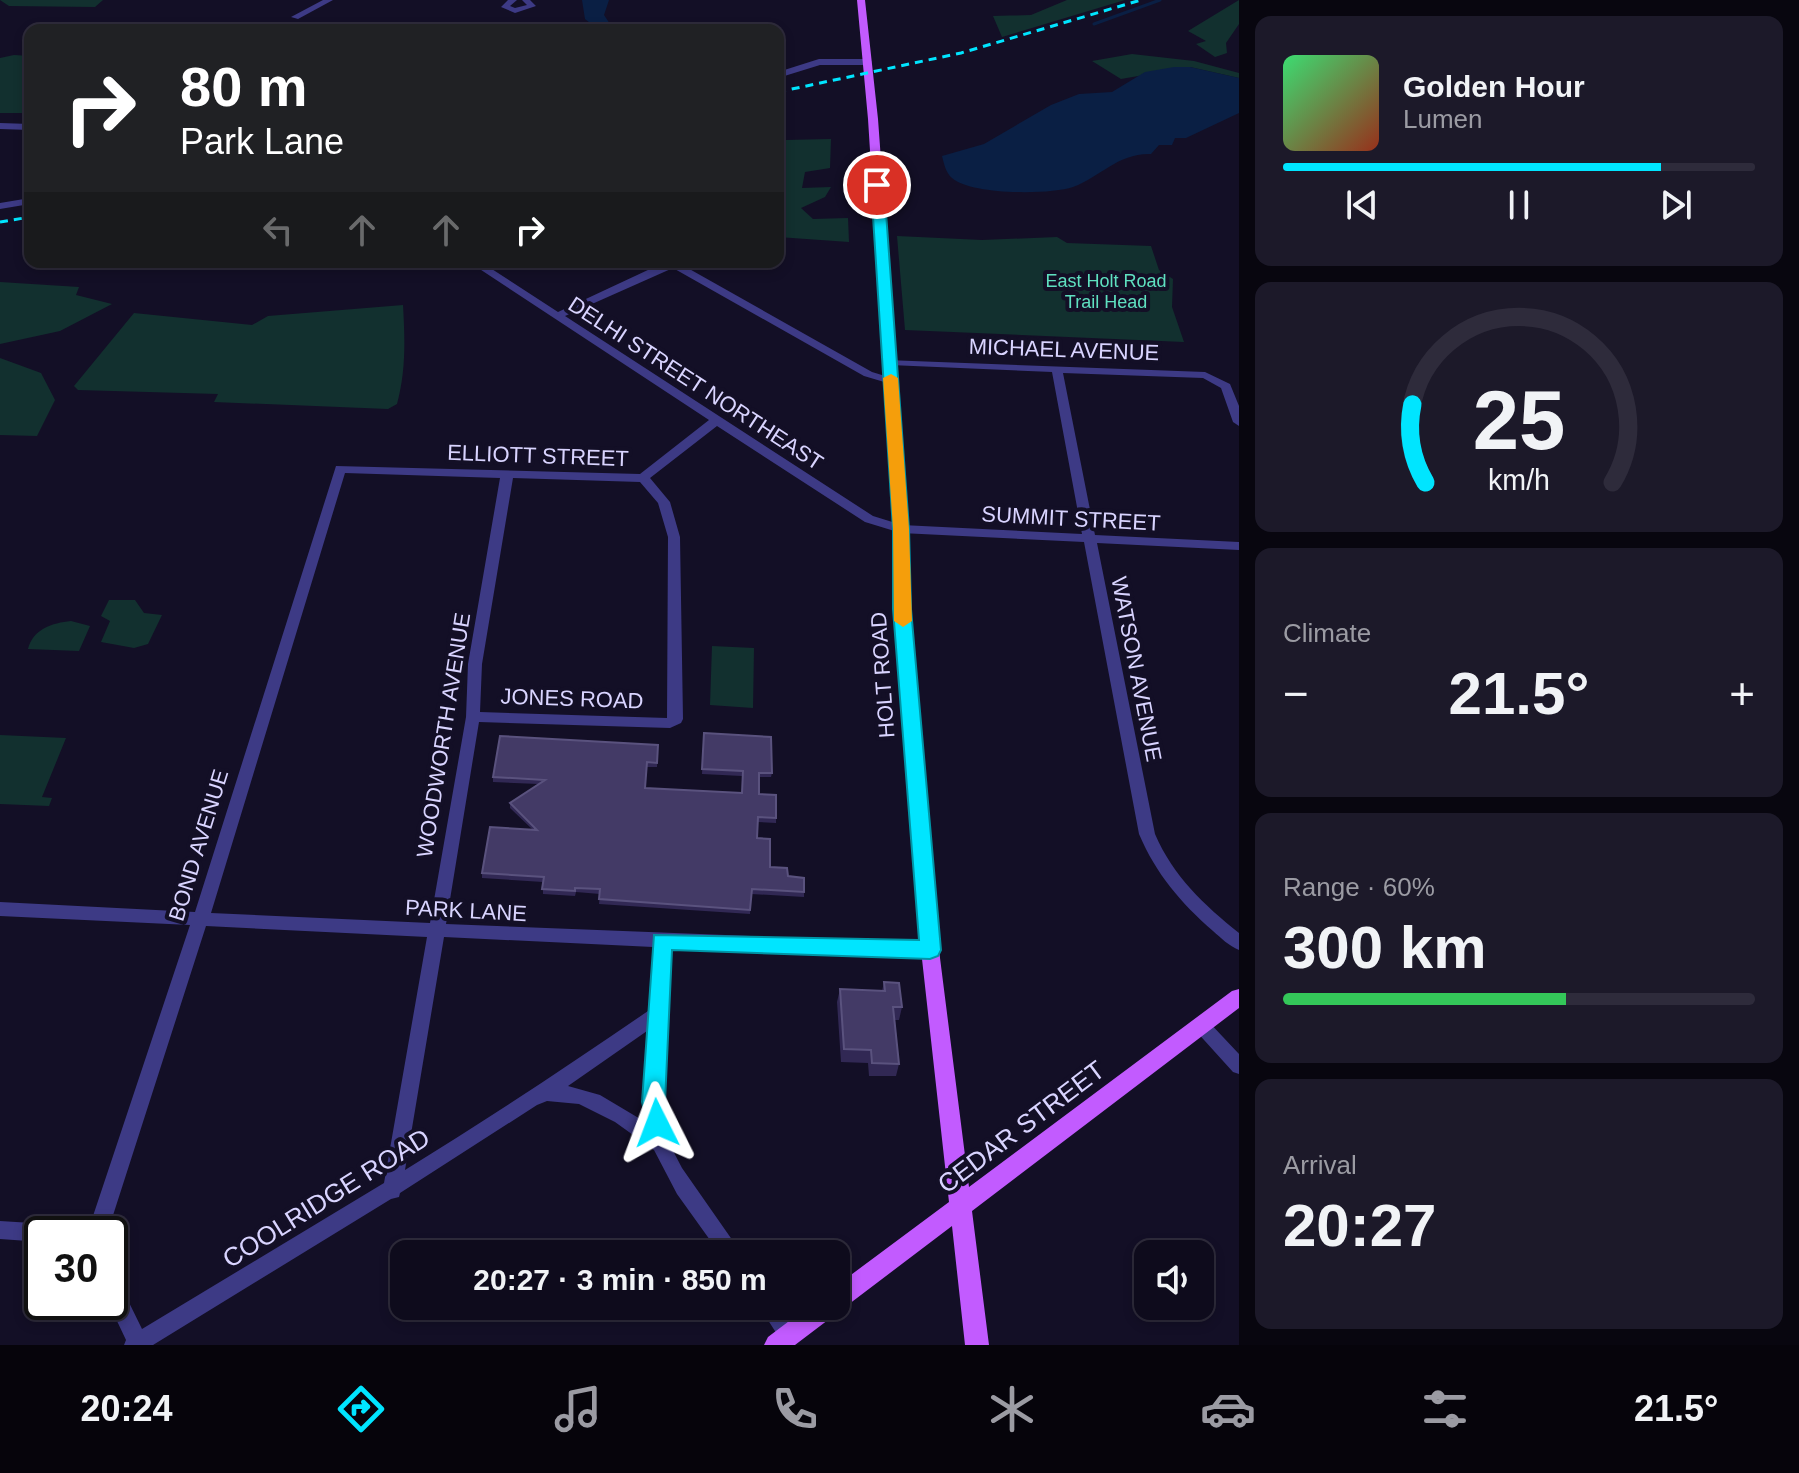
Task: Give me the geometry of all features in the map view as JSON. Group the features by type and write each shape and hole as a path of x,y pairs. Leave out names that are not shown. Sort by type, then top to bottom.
{"main road":[{"name":"HOLT ROAD","path":"861,0 890,362 901,529 902,609 930,950 977,1345"},
{"name":"CEDAR STREET","path":"850,1290 1239,997"},
{"path":"783,1340 809,1320"}],"street":[{"path":"295,17 329,0"},
{"path":"513,0 505,7 515,11 532,6 526,0"},
{"path":"784,73 819,62 868,62"},
{"path":"0,126 24,127"},
{"path":"0,206 24,202"},
{"name":"DELHI STREET NORTHEAST","path":"483,268 869,519 901,529"},
{"path":"557,316 661,268"},
{"path":"681,268 868,374 891,381"},
{"name":"MICHAEL AVENUE","path":"890,362 1198,374 1213,377 1234,392"},
{"name":"WATSON AVENUE","path":"1057,370 1153,852 1189,900 1239,943"},
{"path":"1234,392 1239,422"},
{"name":"ELLIOTT STREET","path":"340,469 643,478 716,421"},
{"name":"BOND AVENUE","path":"103,1216 201,919 340,469"},
{"name":"WOODWORTH AVENUE","path":"392,1191 473,717 475,664 507,475"},
{"name":"JONES ROAD","path":"473,717 670,723 676,719 674,537 664,502 643,478"},
{"name":"SUMMIT STREET","path":"901,529 1239,546"},
{"name":"PARK LANE","path":"0,909 434,931 930,950"},
{"path":"660,1144 654,1102 662,941"},
{"name":"COOLRIDGE ROAD","path":"137,1344 392,1191 658,1014"},
{"path":"1201,1025 1239,1066"},
{"path":"544,1092 581,1095 627,1118 660,1144 723,1240"},
{"path":"0,1230 24,1232"},
{"path":"126,1320 137,1344"},
{"path":"775,1320 783,1340"}],"green space":[{"path":"0,0 103,0 95,7 9,6"},
{"path":"1067,0 1125,0 1002,37 993,16 1031,15"},
{"path":"1239,0 1239,24 1226,43 1227,53 1215,57 1196,44 1206,41 1188,31"},
{"path":"1132,54 1194,61 1239,73 1239,78 1190,67 1121,79 1092,61"},
{"path":"24,56 24,113 0,113 0,58"},
{"path":"831,139 830,168 805,172 802,188 831,187 825,197 801,208 813,219 848,218 849,242 784,237 785,140"},
{"name":"East Holt Road Trail Head","path":"897,236 982,240 1057,237 1067,243 1151,246 1159,270 1173,279 1172,307 1184,342 905,330"},
{"path":"0,282 79,287 76,295 112,304 60,331 0,344"},
{"path":"403,305 402,380 397,404 388,409 214,402 218,394 78,390 74,386 134,313 252,325 268,316"},
{"path":"0,358 41,373 55,400 37,436 0,435"},
{"path":"109,600 135,600 144,613 162,615 148,644 134,648 101,642 110,621 101,616"},
{"path":"71,621 90,626 79,651 28,649 34,636 44,628"},
{"path":"712,646 754,648 753,708 710,705"},
{"path":"0,735 66,738 42,797 52,798 49,806 0,804"}],"water":[{"path":"582,0 609,0 604,15 610,24 591,24 585,19"},
{"path":"1190,67 1239,78 1239,113 1186,138 1175,138 1172,145 1159,145 1151,154 1119,161 1062,190 1029,192 976,188 962,184 947,171 942,156 984,144 1051,105 1079,94 1112,92 1145,72"}],"building":[{"path":"704,733 771,737 772,773 759,773 759,794 776,795 776,818 758,817 757,838 770,839 770,867 787,868 788,876 804,878 804,892 752,889 750,910 599,899 600,889 542,889 544,877 482,873 490,827 537,830 510,803 545,780 493,777 500,736 658,745 657,763 647,762 645,788 742,793 743,771 702,769"},
{"path":"884,982 899,983 902,1007 893,1007 899,1064 872,1063 871,1050 844,1049 840,989 885,991"}],"waterway":[{"path":"1094,24 1160,0"}],"railway":[{"path":"784,91 961,53 1141,0"},
{"path":"0,222 24,218"}],"slow traffic":[{"path":"891,378 901,529 903,621"}],"route":[{"path":"657,1123 654,1102 662,941 930,950 902,609 901,529 877,185"}]}
